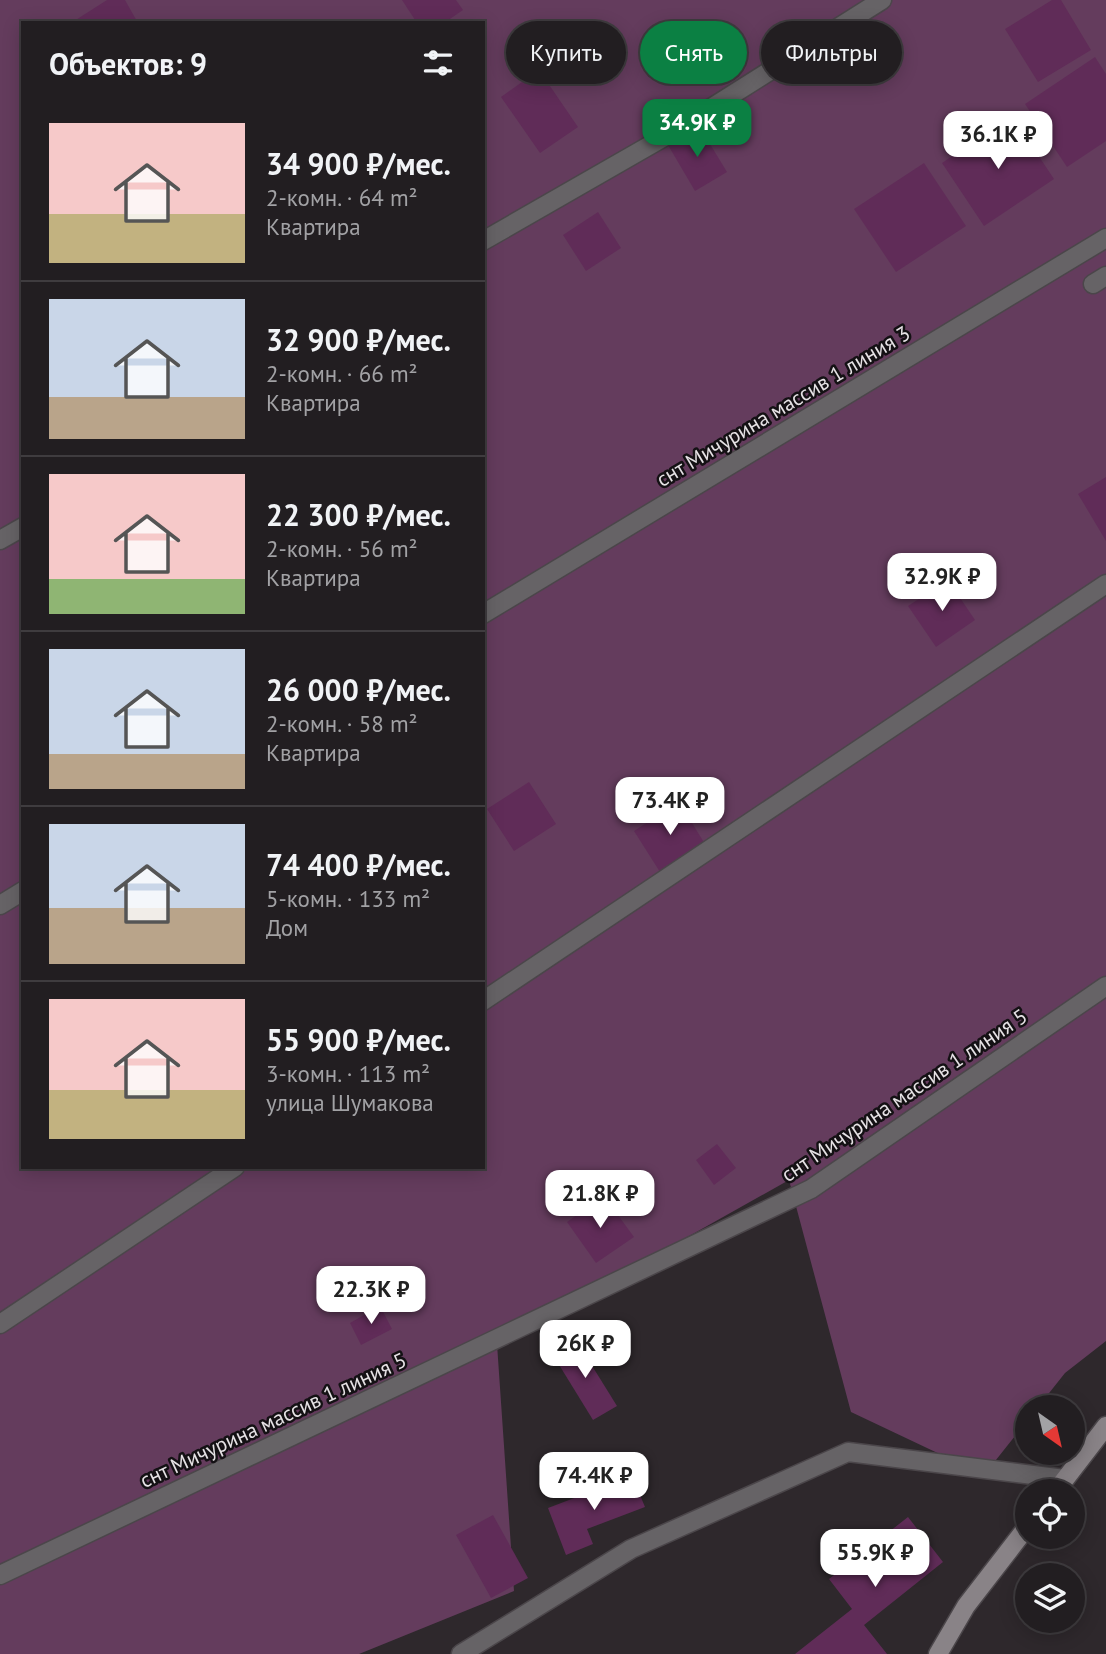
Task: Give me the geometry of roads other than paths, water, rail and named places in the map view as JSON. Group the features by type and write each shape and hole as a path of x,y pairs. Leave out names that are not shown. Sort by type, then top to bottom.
{"street":[{"path":"485,240 673,132 882,0"},
{"name":"снт Мичурина массив 1 линия 3","path":"485,613 1106,238"},
{"path":"0,540 21,528"},
{"path":"485,1001 1106,584"},
{"path":"0,905 21,892"},
{"name":"снт Мичурина массив 1 линия 5","path":"0,1575 811,1189 1106,986"},
{"path":"0,1324 232,1169"},
{"path":"1065,1479 1106,1426"},
{"path":"461,1654 631,1549 848,1452 1021,1479"},
{"path":"938,1654 966,1606 1015,1543"}]}
